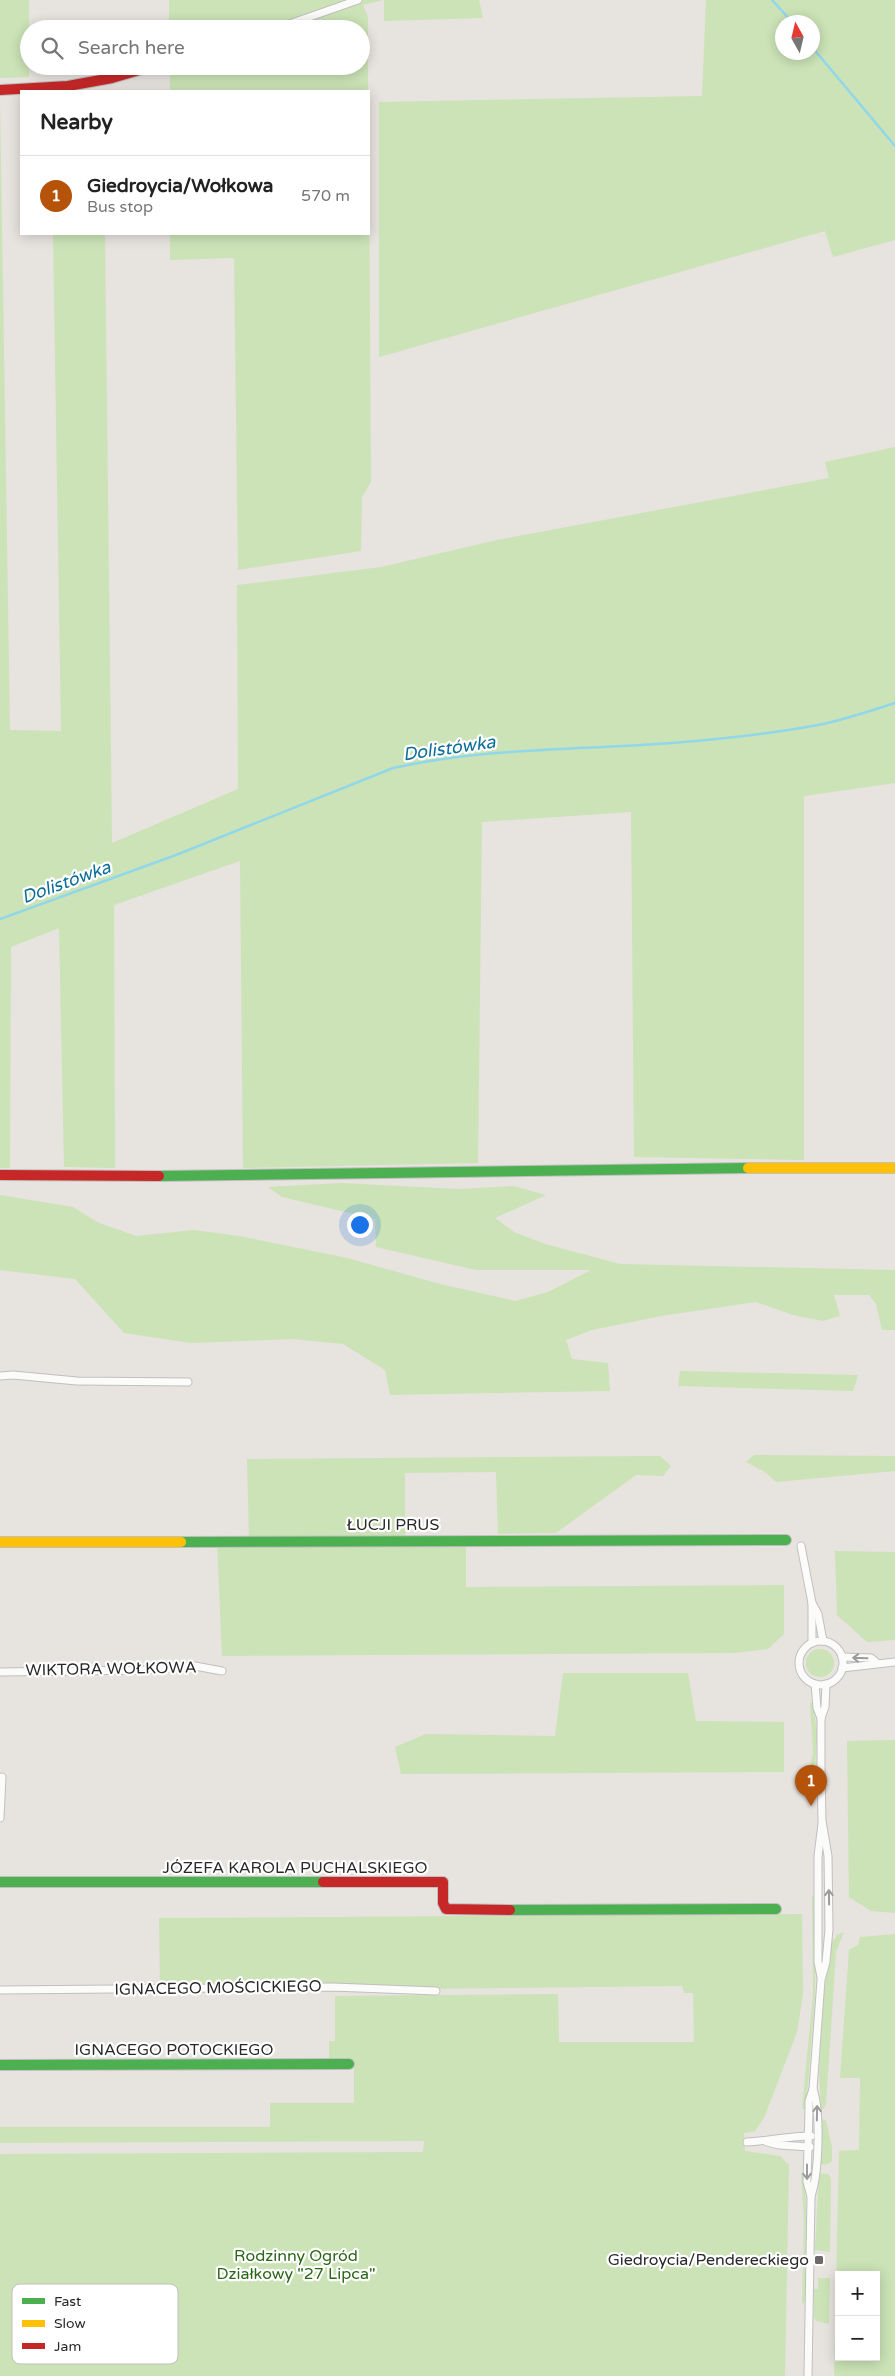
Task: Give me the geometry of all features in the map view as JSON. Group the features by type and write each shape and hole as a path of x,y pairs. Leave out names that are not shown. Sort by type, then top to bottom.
{"street":[{"path":"301,20 358,0"},
{"path":"0,90 68,86 122,75"},
{"path":"0,1175 202,1176 780,1167 895,1168"},
{"path":"0,1376 13,1375 77,1381 188,1382"},
{"name":"ŁUCJI PRUS","path":"0,1542 786,1540"},
{"path":"801,1546 812,1603 812,1643"},
{"path":"812,1603 818,1614 823,1641"},
{"path":"823,1641 835,1646 842,1658 842,1668 836,1678 826,1684 815,1684 805,1678 798,1665 802,1651 812,1643 823,1641"},
{"path":"842,1658 871,1658 877,1663"},
{"path":"842,1668 895,1662"},
{"name":"WIKTORA WOŁKOWA","path":"0,1672 144,1670 195,1666 222,1671"},
{"path":"815,1684 817,1708 821,1718"},
{"path":"821,1980 818,1962 818,1842 822,1821 821,1718 825,1707 826,1684"},
{"path":"0,1818 2,1777"},
{"path":"808,2376 811,2196 807,2182 809,2101 813,2089 821,1980 826,1962 829,1929 827,1842 822,1821"},
{"name":"JÓZEFA KAROLA PUCHALSKIEGO","path":"0,1882 443,1882 446,1909 454,1910 776,1909"},
{"path":"819,1919 829,1919"},
{"path":"819,1929 829,1929"},
{"name":"IGNACEGO MOŚCICKIEGO","path":"0,1990 333,1987 436,1991"},
{"name":"IGNACEGO POTOCKIEGO","path":"0,2065 349,2064"},
{"path":"811,2196 816,2182 818,2108 813,2089"},
{"path":"747,2142 766,2141 779,2137 817,2136"},
{"path":"766,2141 779,2145 817,2147"}],"green space":[{"path":"0,0 29,0 29,20 20,20 20,75 29,75 29,77 0,78"},
{"path":"169,0 383,0 363,5 368,20 169,20"},
{"path":"384,0 479,0 483,18 384,21"},
{"path":"706,0 895,0 895,240 833,257 825,231 379,357 379,102 702,96"},
{"path":"170,75 368,75 368,90 170,90"},
{"path":"0,100 10,730 61,731 53,235 105,235 112,843 238,789 237,585 381,567 497,540 829,478 825,462 895,447 895,783 804,796 804,1160 634,1157 631,812 482,822 478,1163 243,1168 240,861 114,905 115,1168 64,1167 59,928 11,947 10,1168 0,1168"},
{"path":"170,235 369,235 371,482 362,497 361,551 238,570 234,258 170,260"},
{"path":"341,1183 457,1189 513,1186 546,1195 495,1218 514,1232 545,1244 620,1264 895,1270 895,1330 882,1330 876,1304 869,1295 834,1295 840,1316 823,1321 793,1315 756,1302 661,1316 592,1330 566,1340 572,1359 608,1363 610,1391 390,1395 385,1370 343,1344 292,1339 191,1343 124,1333 75,1279 0,1270 0,1195 73,1207 99,1223 136,1236 194,1230 239,1236 347,1258 440,1284 515,1301 548,1292 591,1270 476,1270 376,1247 375,1219 282,1197 268,1187"},
{"path":"680,1371 858,1375 853,1391 678,1386"},
{"path":"754,1455 895,1456 895,1471 776,1482 765,1472 746,1462"},
{"path":"660,1456 671,1466 663,1476 636,1475 556,1533 498,1534 496,1472 405,1473 405,1547 466,1547 466,1587 784,1585 784,1634 768,1649 734,1653 222,1656 217,1541 249,1541 247,1459"},
{"path":"835,1551 895,1552 895,1640 867,1642 837,1615"},
{"path":"820,1649 830,1653 834,1663 830,1673 820,1677 810,1673 806,1663 810,1653"},
{"path":"563,1673 688,1673 696,1721 784,1722 784,1772 401,1774 395,1747 426,1734 555,1736"},
{"path":"810,1703 813,1703 817,1733 815,1772 809,1774 813,1752"},
{"path":"895,1740 895,1913 871,1911 849,1897 847,1741"},
{"path":"812,1895 816,1899 815,1996 806,2109 802,2109 813,1994"},
{"name":"Rodzinny Ogród Działkowy \"27 Lipca\"","path":"802,1914 803,1994 797,2032 764,2118 755,2131 744,2133 745,2151 780,2156 789,2165 785,2376 0,2376 0,2154 423,2152 424,2141 0,2143 0,2127 270,2127 270,2103 354,2103 354,2062 329,2062 329,2041 335,2041 335,1996 558,1994 559,2042 694,2042 693,1993 684,1993 682,1986 422,1989 329,1983 160,1985 159,1918"},
{"path":"844,1932 836,1952 826,2104 821,2109 819,2072 824,1994 831,1944 837,1935"},
{"path":"895,1934 895,2376 834,2376 835,2331 835,2361 880,2361 880,2271 836,2271 839,2151 859,2150 860,2078 840,2078 849,1950 858,1945 860,1937"},
{"path":"820,2118 826,2121 832,2147 832,2161 828,2164 819,2165"},
{"path":"801,2173 804,2173 806,2208 805,2300 802,2305 804,2221"},
{"path":"819,2173 828,2174 831,2178 830,2252 815,2250"},
{"path":"818,2278 830,2278 829,2324 816,2321 814,2317 814,2289 818,2289"}],"waterway":[{"name":"Dolistówka","path":"772,0 786,15"},
{"name":"Dolistówka","path":"820,57 895,146"},
{"name":"Dolistówka","path":"0,919 176,855 393,768 427,761 496,753 672,743 764,734 828,723 895,703"}],"traffic: fast":[{"path":"159,1176 748,1168"},
{"path":"181,1542 786,1540"},
{"path":"0,1882 323,1882"},
{"path":"510,1910 776,1909"},
{"path":"0,2065 349,2064"}],"traffic: slow":[{"path":"748,1168 895,1168"},
{"path":"0,1542 181,1542"}],"traffic: jam":[{"path":"0,90 68,86 122,75"},
{"path":"0,1175 159,1176"},
{"path":"323,1882 443,1882 443,1903 446,1909 510,1910"}],"place":[{"name":"Giedroycia/Wołkowa","path":"811,1806"},
{"name":"Giedroycia/Pendereckiego","path":"819,2260"}]}
